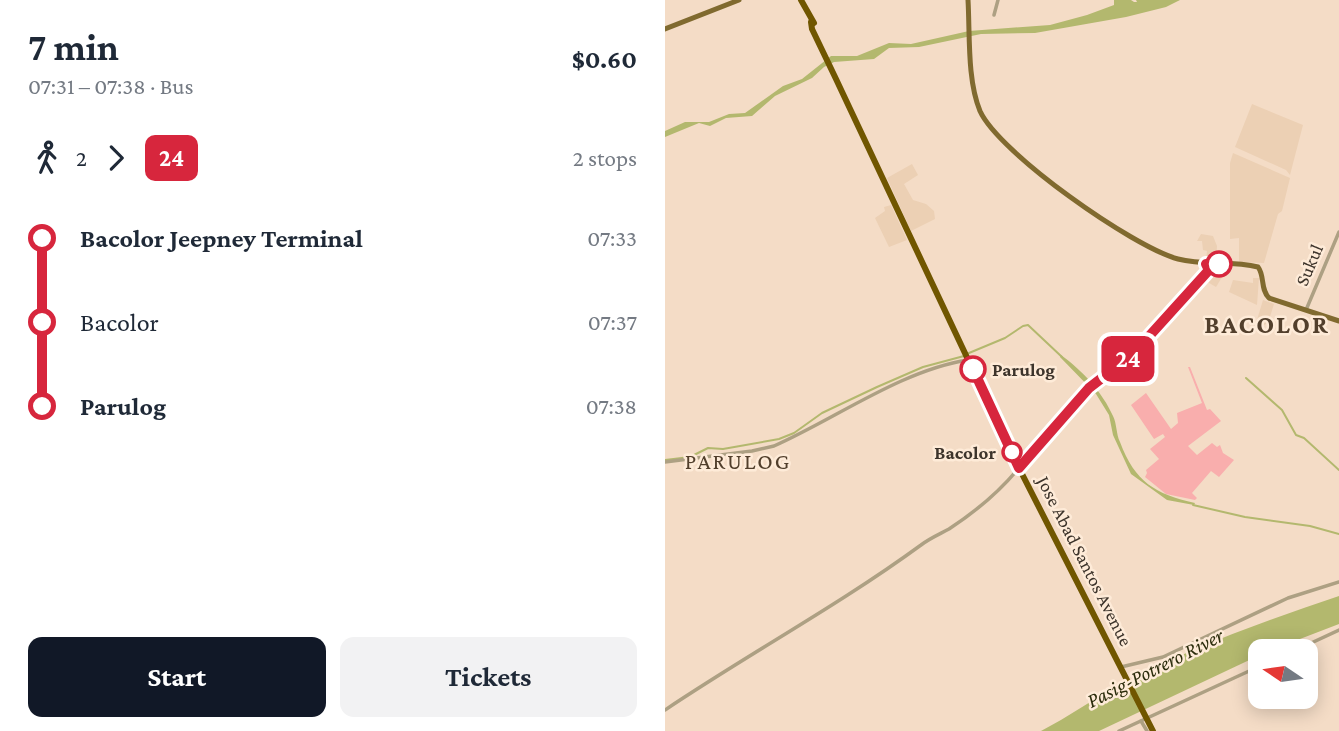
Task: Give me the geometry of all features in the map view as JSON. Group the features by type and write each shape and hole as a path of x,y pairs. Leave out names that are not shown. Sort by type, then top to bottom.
{"highway":[{"name":"Jose Abad Santos Avenue","path":"801,0 1019,468 1122,669 1144,721 1153,731"}],"main road":[{"path":"665,29 739,0"},
{"path":"968,0 974,89 979,108 990,127 1014,152 1131,238 1171,257 1206,264 1258,267 1268,297 1339,321"},
{"path":"1206,264 1209,270"},
{"path":"1019,468 1091,386 1133,354 1209,270 1220,264"}],"street":[{"path":"994,15 998,0"},
{"name":"Sukul","path":"1306,310 1339,232"},
{"path":"665,462 774,446 898,384 967,357"},
{"path":"665,710 855,592 922,544 947,531 987,502 1019,468"},
{"path":"1122,669 1163,657 1288,598 1339,582"},
{"path":"1318,640 1339,630"},
{"path":"1119,731 1248,672"},
{"path":"1144,721 1147,731"}],"shaded area":[{"path":"1252,104 1303,125 1290,175 1286,170 1235,147"},
{"path":"1233,153 1290,178 1264,263 1239,262 1239,238 1230,239 1230,163"},
{"path":"912,164 918,175 904,184 913,200 926,204 934,211 935,219 911,231 887,178"},
{"path":"891,205 907,240 889,247 875,218 885,211 884,207"},
{"path":"1201,234 1213,236 1217,246 1216,261 1206,261 1207,251 1203,250 1202,241 1197,241"},
{"path":"1221,265 1224,274 1216,287 1204,280 1211,270"},
{"path":"1253,278 1259,278 1257,305 1229,292 1233,280 1253,283"},
{"path":"1263,300 1274,304 1268,323 1264,325 1256,323"},
{"path":"1188,367 1207,410 1210,409 1221,421 1188,446 1197,455 1212,443 1217,447 1220,445 1223,453 1234,460 1219,477 1211,471 1192,493 1197,498 1195,500 1166,494 1145,477 1146,470 1159,459 1150,449 1165,437 1163,434 1154,439 1131,405 1146,393 1171,429 1178,423 1177,413 1202,403"}],"water":[{"path":"1114,0 1180,0 1166,7 1126,17 1035,33 981,34 919,47 889,48 874,59 834,62 812,78 775,96 752,116 726,118 710,126 699,123 665,137 665,131 685,122 709,122 729,114 745,113 783,86 802,79 831,56 857,56 889,43 911,44 969,31 1050,25 1114,5"},
{"path":"1061,355 1084,375 1104,399 1114,419 1126,456 1140,477 1158,490 1195,503 1194,505 1167,500 1131,474 1113,435 1109,415 1096,394"},
{"name":"Pasig-Potrero River","path":"1339,596 1339,624 1300,639 1248,639 1248,661 1099,731 1041,731 1146,672 1255,625"}],"waterway":[{"path":"969,353 1028,325 1062,357"},
{"path":"665,460 690,457 708,448 723,449 779,439 794,433 822,413 877,387 923,367 964,356"},
{"path":"1246,378 1282,410 1296,435 1304,438 1339,470"},
{"path":"1193,505 1245,517 1310,526 1339,534"}],"bus line":[{"name":"24","path":"973,369 1019,468 1089,388 1123,363 1156,330 1209,270 1206,264 1219,264"}],"place":[{"name":"Parulog","path":"973,369"},
{"name":"Bacolor","path":"1012,452"}],"district":[{"name":"BACOLOR","path":"1267,324"},
{"name":"PARULOG","path":"738,461"}]}
